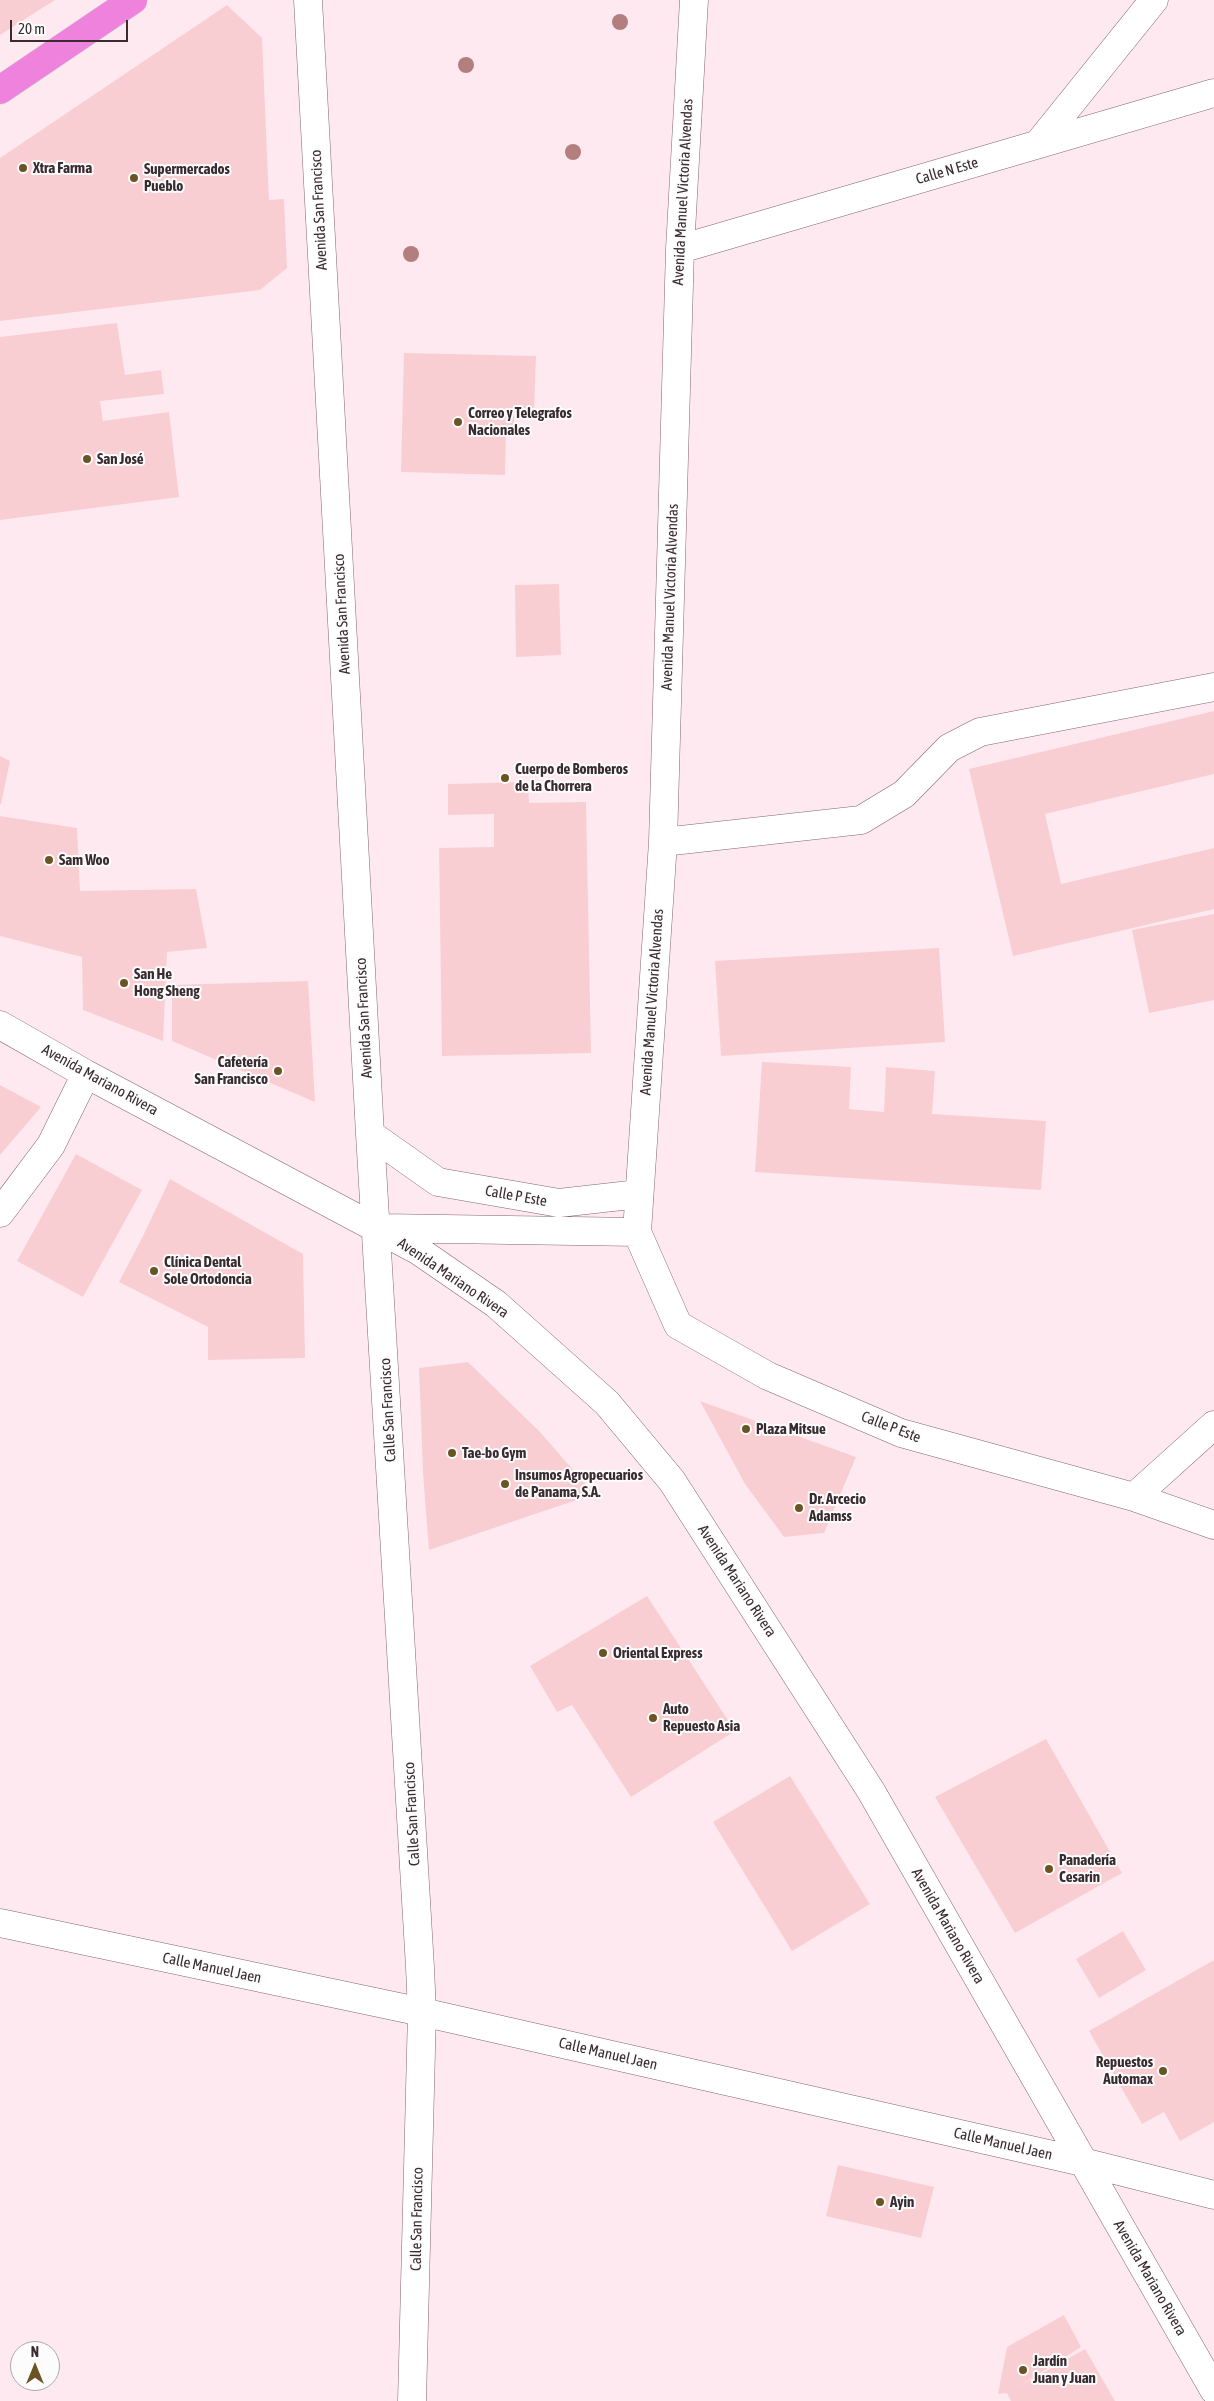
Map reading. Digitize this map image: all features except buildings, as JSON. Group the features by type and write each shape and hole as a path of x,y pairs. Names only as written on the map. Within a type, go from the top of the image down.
{"highway":[{"path":"0,90 133,0"}],"street":[{"name":"Avenida San Francisco","path":"308,0 370,1134 377,1228"},
{"name":"Avenida Manuel Victoria Alvendas","path":"639,1194 664,842 680,249 694,0"},
{"path":"1038,144 1154,0"},
{"name":"Calle N Este","path":"680,249 1214,93"},
{"path":"664,842 860,820 904,794 949,748 980,732 1214,687"},
{"name":"Avenida Mariano Rivera","path":"0,1025 86,1074 418,1251 496,1304 607,1403 672,1481 871,1791 1214,2390"},
{"path":"0,1213 51,1145 86,1074"},
{"name":"Calle P Este","path":"370,1134 438,1182 559,1203 639,1194 637,1232 678,1325 768,1376 901,1433 1134,1498 1214,1525"},
{"name":"Calle P Este","path":"377,1228 637,1232"},
{"name":"Calle San Francisco","path":"377,1228 422,2012 412,2401"},
{"path":"1134,1498 1214,1425"},
{"name":"Calle Manuel Jaen","path":"0,1923 422,2012 1084,2162 1214,2195"}],"place":[{"name":"Xtra Farma","path":"23,168"},
{"name":"Supermercados Pueblo","path":"134,178"},
{"name":"Correo y Telegrafos Nacionales","path":"458,422"},
{"name":"San José","path":"87,459"},
{"name":"Cuerpo de Bomberos de la Chorrera","path":"505,778"},
{"name":"Sam Woo","path":"49,860"},
{"name":"San He Hong Sheng","path":"124,983"},
{"name":"Cafetería San Francisco","path":"278,1071"},
{"name":"Clínica Dental Sole Ortodoncia","path":"154,1271"},
{"name":"Plaza Mitsue","path":"746,1429"},
{"name":"Tae-bo Gym","path":"452,1453"},
{"name":"Insumos Agropecuarios de Panama, S.A.","path":"505,1484"},
{"name":"Dr. Arcecio Adamss","path":"799,1508"},
{"name":"Oriental Express","path":"603,1653"},
{"name":"Auto Repuesto Asia","path":"653,1718"},
{"name":"Panadería Cesarin","path":"1049,1869"},
{"name":"Repuestos Automax","path":"1163,2071"},
{"name":"Ayin","path":"880,2202"},
{"name":"Jardín Juan y Juan","path":"1023,2370"}]}
